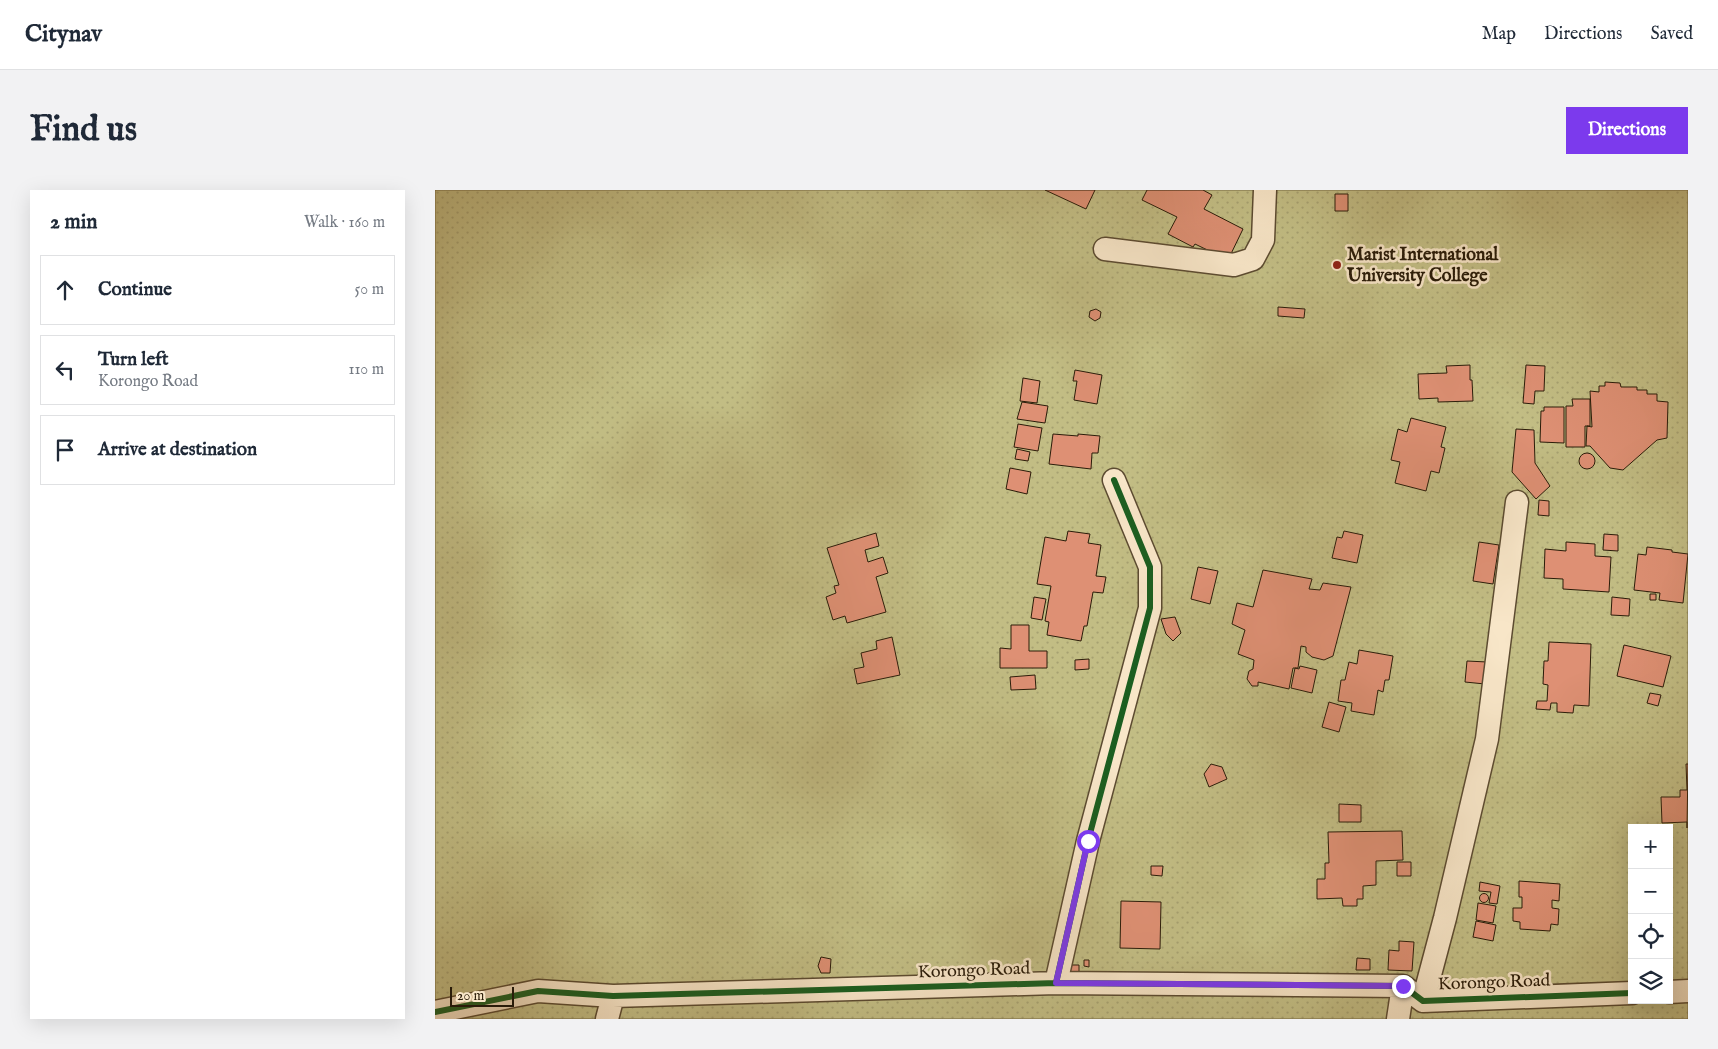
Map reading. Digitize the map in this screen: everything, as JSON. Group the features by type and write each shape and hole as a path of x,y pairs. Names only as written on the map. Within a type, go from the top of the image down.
{"street":[{"path":"1105,249 1234,265 1253,260 1263,240 1265,190"},
{"path":"1056,983 1088,841 1150,608 1150,567 1114,480"},
{"path":"1423,1001 1447,910 1487,739 1517,502"},
{"name":"Korongo Road","path":"435,1012 538,991 613,996 1056,983 1403,986 1423,1001 1628,993"},
{"path":"1398,1019 1403,986"},
{"path":"1673,992 1688,992"},
{"path":"607,1019 613,996"}],"shaded area":[{"path":"435,190 1688,190 1688,1019 435,1019"}],"building":[{"path":"1045,190 1095,190 1086,209"},
{"path":"1147,190 1203,190 1212,195 1204,209 1243,229 1228,260 1195,244 1193,247 1168,234 1177,217 1142,200"},
{"path":"1335,194 1348,194 1348,211 1335,211"},
{"path":"1278,307 1305,309 1304,318 1278,316"},
{"path":"1096,309 1101,312 1100,318 1095,321 1089,317 1090,311"},
{"path":"1470,365 1473,401 1438,402 1438,398 1419,399 1418,374 1447,373 1446,366"},
{"path":"1526,365 1545,366 1544,391 1535,391 1534,404 1523,403"},
{"path":"1075,370 1102,375 1097,404 1074,400 1077,381 1073,381"},
{"path":"1023,378 1040,381 1037,403 1020,401"},
{"path":"1605,382 1620,383 1621,387 1637,387 1637,390 1647,390 1647,394 1657,394 1657,401 1668,402 1667,438 1657,440 1623,470 1610,468 1590,446 1586,446 1587,426 1592,427 1590,391 1599,392 1599,386 1605,386"},
{"path":"1572,399 1590,399 1590,426 1585,426 1585,447 1566,447 1566,406 1573,406"},
{"path":"1022,402 1048,406 1045,423 1017,419"},
{"path":"1544,407 1564,407 1564,443 1540,442 1541,411 1544,411"},
{"path":"1411,418 1446,427 1441,447 1445,448 1439,473 1431,471 1426,491 1395,483 1400,462 1391,460 1398,429 1407,432"},
{"path":"1018,424 1042,428 1038,451 1014,447"},
{"path":"1516,429 1534,430 1535,463 1550,486 1536,499 1512,472"},
{"path":"1053,434 1100,436 1098,453 1092,453 1091,469 1049,464"},
{"path":"1017,449 1030,452 1028,461 1015,459"},
{"path":"1587,453 1595,461 1587,469 1579,461"},
{"path":"1010,468 1031,472 1027,494 1006,489"},
{"path":"1539,500 1549,501 1549,516 1538,515"},
{"path":"1068,531 1090,534 1088,543 1101,545 1096,576 1106,577 1103,593 1093,592 1087,626 1084,626 1081,641 1047,635 1049,622 1045,621 1051,586 1037,584 1045,537 1066,541"},
{"path":"1344,531 1363,535 1357,563 1332,558 1337,537 1342,538"},
{"path":"876,533 879,546 865,550 868,562 883,557 888,573 876,577 886,612 847,623 845,616 833,620 826,597 836,593 834,586 839,585 827,548"},
{"path":"1604,534 1618,535 1618,551 1603,550"},
{"path":"1479,542 1499,545 1493,584 1473,581"},
{"path":"1566,542 1595,544 1595,556 1611,557 1609,592 1563,589 1563,579 1544,578 1545,549 1566,551"},
{"path":"1647,547 1688,554 1683,603 1659,600 1660,593 1634,590 1638,554 1646,555"},
{"path":"1198,567 1218,571 1210,604 1191,599"},
{"path":"1263,570 1312,579 1309,589 1320,590 1323,583 1351,587 1333,656 1324,660 1312,657 1306,652 1306,647 1301,646 1298,668 1293,668 1289,689 1258,682 1258,686 1252,686 1247,679 1249,671 1253,669 1254,660 1238,654 1245,630 1232,624 1237,603 1253,607"},
{"path":"1650,594 1656,594 1656,600 1650,600"},
{"path":"1034,597 1046,599 1042,620 1031,618"},
{"path":"1612,597 1630,599 1629,616 1611,615"},
{"path":"1175,617 1181,633 1173,641 1166,634 1161,619"},
{"path":"1011,625 1029,625 1029,651 1047,651 1047,668 1000,668 1000,648 1011,649"},
{"path":"892,637 900,675 857,684 854,669 864,667 861,653 877,649 876,641"},
{"path":"1549,642 1591,644 1589,706 1574,705 1573,713 1557,712 1557,703 1551,703 1550,710 1536,709 1537,701 1547,701 1548,685 1543,684 1544,661 1548,661"},
{"path":"1624,645 1671,656 1663,687 1617,676"},
{"path":"1359,650 1393,656 1389,680 1385,680 1383,692 1378,690 1374,715 1351,711 1352,703 1338,701 1341,680 1345,680 1349,662 1357,664"},
{"path":"1089,659 1089,669 1075,670 1075,660"},
{"path":"1467,661 1487,662 1485,684 1465,682"},
{"path":"1300,666 1317,670 1312,693 1291,688 1295,668 1299,669"},
{"path":"1035,675 1036,689 1011,690 1010,677"},
{"path":"1650,693 1661,695 1658,706 1647,703"},
{"path":"1329,702 1346,707 1339,732 1322,727"},
{"path":"1211,764 1222,767 1227,779 1209,787 1204,774"},
{"path":"1686,764 1688,764 1687,828 1687,822 1662,823 1661,797 1680,797 1680,790 1687,790"},
{"path":"1339,804 1361,805 1361,822 1339,822"},
{"path":"1402,831 1403,860 1376,861 1376,885 1363,886 1363,899 1357,899 1357,906 1343,906 1342,898 1317,899 1317,879 1325,879 1325,863 1329,863 1328,832"},
{"path":"1397,862 1411,862 1411,876 1397,876"},
{"path":"1151,866 1163,866 1162,876 1151,875"},
{"path":"1519,881 1560,884 1559,901 1552,900 1552,908 1559,909 1558,925 1551,924 1550,931 1520,929 1520,922 1513,921 1513,908 1522,908 1522,897 1519,897"},
{"path":"1480,882 1500,886 1497,904 1489,903 1491,892 1479,891"},
{"path":"1484,894 1488,898 1484,902 1480,898"},
{"path":"1121,901 1161,902 1160,949 1120,948"},
{"path":"1478,903 1496,906 1493,923 1476,920"},
{"path":"1476,921 1496,925 1493,941 1473,937"},
{"path":"1399,941 1414,942 1412,971 1388,970 1389,950 1399,951"},
{"path":"821,957 831,959 830,973 821,973 818,966"},
{"path":"1357,958 1370,959 1370,970 1356,970"},
{"path":"1084,960 1089,960 1089,967 1084,966"},
{"path":"1062,965 1079,965 1079,981"}],"cycle path":[{"path":"1056,983 1088,841 1150,608 1150,567 1114,480"},
{"path":"435,1012 538,991 613,996 1056,983 1403,986 1423,1001 1628,993"}],"place":[{"name":"Marist International University College","path":"1337,265"}],"route":[{"path":"1088,841 1056,983 1403,986"}]}
